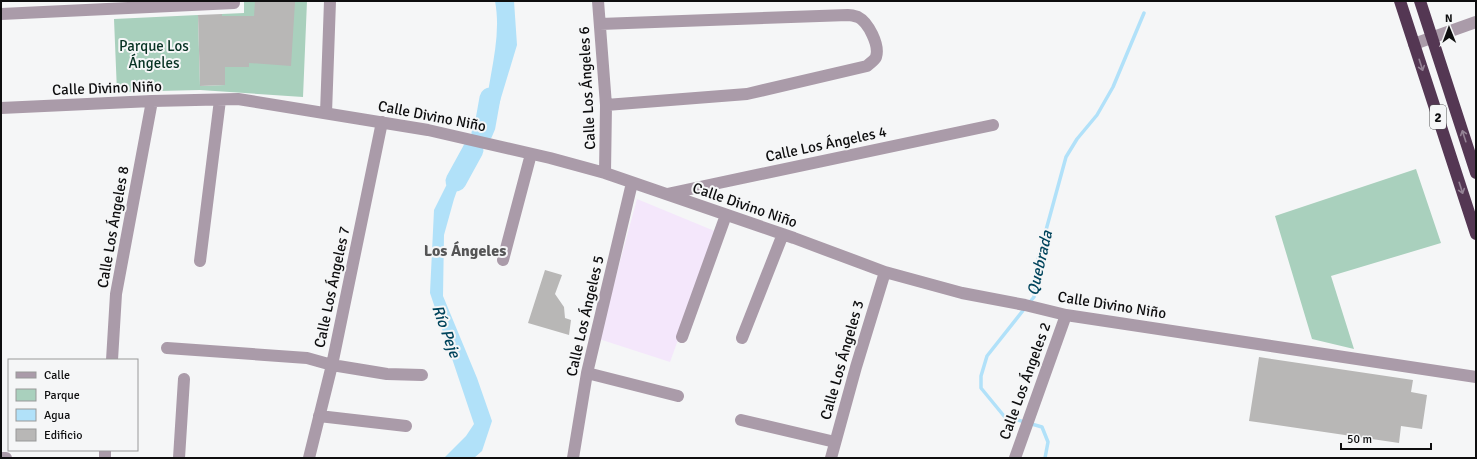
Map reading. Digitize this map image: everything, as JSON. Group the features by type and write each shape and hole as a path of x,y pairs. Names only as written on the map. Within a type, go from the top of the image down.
{"highway":[{"name":"2","path":"1400,1 1476,234"},
{"name":"2","path":"1420,1 1476,173"}],"street":[{"path":"326,113 330,1"},
{"name":"Calle Los Ángeles 6","path":"598,1 606,105 605,173"},
{"path":"1,14 234,3"},
{"path":"600,24 848,15 858,17 867,25 874,38 877,50 876,58 867,66 747,94 606,105"},
{"path":"1414,44 1476,22"},
{"name":"Calle Divino Niño","path":"1,108 152,101 238,99 428,130 532,154 605,173 783,234 885,272 962,293 1025,305 1066,315 1476,377"},
{"path":"200,261 220,100"},
{"name":"Calle Los Ángeles 8","path":"112,359 116,294 152,101"},
{"name":"Calle Los Ángeles 7","path":"309,458 332,366 382,122"},
{"name":"Calle Los Ángeles 4","path":"666,194 993,125"},
{"path":"503,260 532,154"},
{"name":"Calle Los Ángeles 5","path":"573,458 587,374 632,183"},
{"path":"682,337 726,215"},
{"path":"742,338 783,234"},
{"name":"Calle Los Ángeles 3","path":"831,458 885,272"},
{"name":"Calle Los Ángeles 2","path":"1015,458 1066,315"},
{"path":"167,348 307,358 332,366 387,374 422,375"},
{"path":"587,374 678,396"},
{"path":"179,458 184,379"},
{"path":"319,416 406,426"},
{"path":"741,420 835,442"},
{"path":"1,458 6,458"}],"shaded area":[{"path":"637,199 717,232 670,362 599,339"}],"green space":[{"name":"Parque Los Ángeles","path":"244,1 307,1 303,97 200,90 117,92 114,19 198,15 200,86 225,85 225,67 249,67 246,16 228,16 222,34 222,14 244,13"},
{"path":"1416,169 1441,243 1331,276 1354,349 1312,339 1275,216"}],"water":[{"path":"495,1 514,1 517,45 497,111 485,126 497,32"},
{"path":"469,157 454,199 444,235 443,296 477,378 492,421 482,451 474,458 444,458 466,436 474,424 430,293 434,210 449,180"}],"building":[{"path":"255,1 295,2 291,66 249,63 249,67 225,67 225,85 200,86 198,15 222,14 222,16 254,16"},
{"path":"545,270 562,275 555,294 564,307 565,318 571,320 569,335 528,323"},
{"path":"1259,357 1413,380 1411,392 1427,395 1422,429 1401,426 1399,443 1249,421"}],"waterway":[{"name":"Quebrada","path":"1029,303 1034,297 1037,263 1066,157 1077,139 1097,115 1113,87 1144,13"},
{"name":"Río Peje","path":"482,133 485,126 490,98"},
{"name":"Río Peje","path":"456,181 473,150"},
{"name":"Quebrada","path":"1025,308 987,356 981,376 981,388 1004,416 1042,427 1048,442 1045,458"}],"district":[{"name":"Los Ángeles","path":"465,250"}]}
